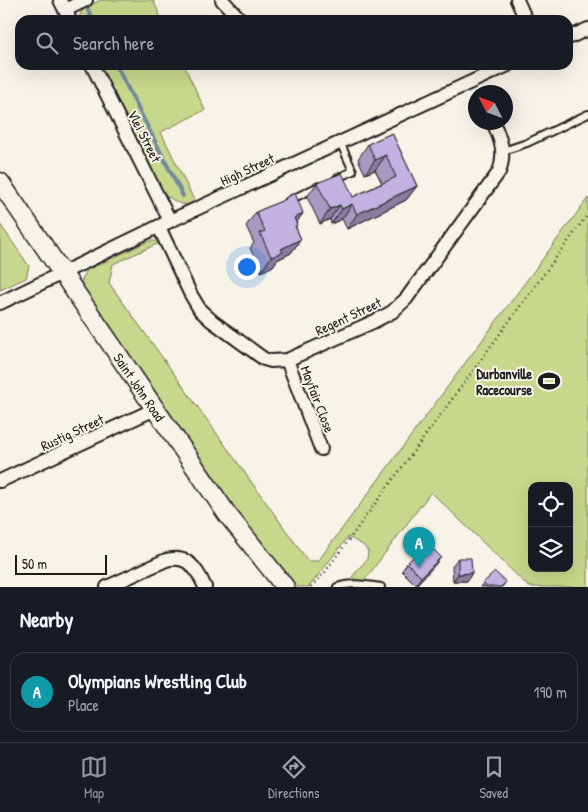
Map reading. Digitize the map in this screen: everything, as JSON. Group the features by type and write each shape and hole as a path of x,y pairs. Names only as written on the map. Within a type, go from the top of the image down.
{"main road":[{"name":"Saint John Road","path":"0,182 227,514 285,587"}],"street":[{"path":"65,10 86,0"},
{"path":"222,0 236,15"},
{"path":"517,0 524,15"},
{"path":"573,36 588,29"},
{"name":"Vlei Street","path":"94,70 165,224"},
{"name":"High Street","path":"479,85 501,70"},
{"name":"High Street","path":"0,303 340,142 468,90"},
{"path":"497,130 503,151"},
{"name":"Regent Street","path":"165,224 194,302 206,316 258,356 271,361 287,360 373,322 392,312 406,300 496,178 502,165 503,151"},
{"name":"Mayfair Close","path":"287,360 321,449"},
{"name":"Rustig Street","path":"0,481 155,409"},
{"path":"107,587 166,560 176,558 192,564 205,587"}],"lane":[{"path":"503,151 526,143 588,114"},
{"path":"330,181 353,172 340,142"},
{"path":"281,204 322,184"},
{"path":"337,587 344,584 358,584 381,587"}],"path":[{"path":"311,587 588,214"}],"green space":[{"path":"100,0 153,0 160,15 80,15 82,10"},
{"path":"102,70 186,70 205,110 161,132 195,202 185,204 178,203 169,197 166,198"},
{"path":"588,198 588,587 529,587 431,492 364,581 357,581 352,577 367,559 368,551 363,545 348,537 309,587 294,587 231,506 82,287 84,286 81,282 87,270 149,241 159,243 113,264 109,283 308,561 318,561"},
{"path":"0,224 29,266 26,278 0,290"}],"building":[{"path":"392,133 417,186 357,214 352,204 342,209 340,205 330,209 317,183 342,173 353,197 396,177 386,155 375,160 368,144"},
{"path":"295,193 303,213 294,218 297,225 295,226 301,239 281,249 283,252 271,257 260,233 265,231 256,212"},
{"path":"427,543 441,557 421,577 407,563"},
{"path":"458,558 471,558 472,573 458,574"},
{"path":"495,572 506,582 501,587 487,587 483,583"}],"waterway":[{"path":"88,10 90,15"},
{"path":"119,70 183,196"}],"place":[{"name":"Durbanville Racecourse","path":"549,381"},
{"name":"Olympians Wrestling Club","path":"419,568"}]}
